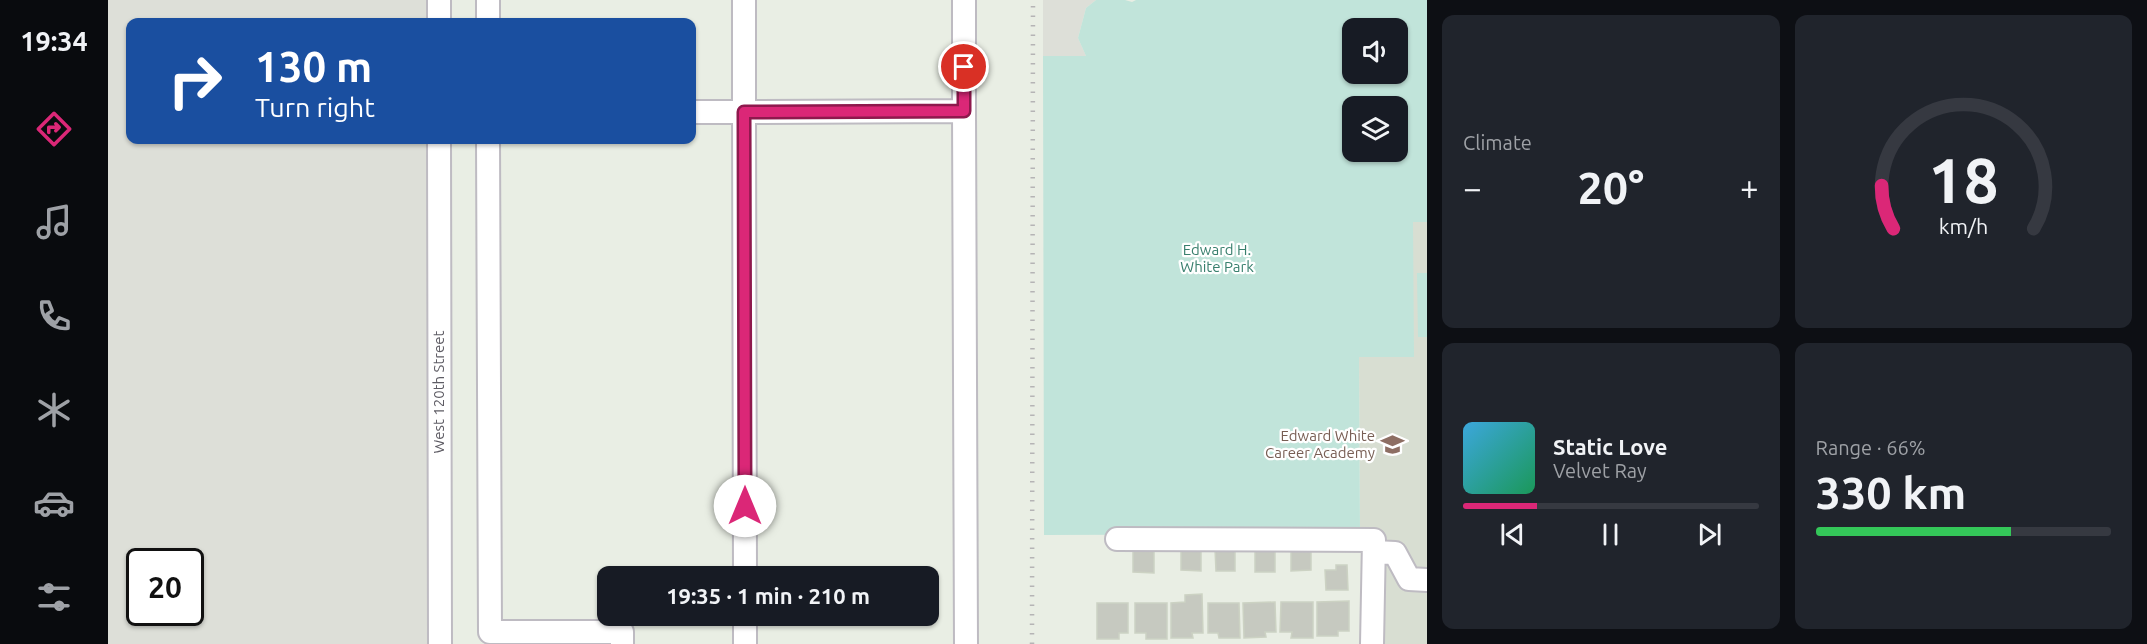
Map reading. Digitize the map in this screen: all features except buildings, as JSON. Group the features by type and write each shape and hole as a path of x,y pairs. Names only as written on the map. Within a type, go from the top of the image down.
{"street":[{"path":"439,0 439,18"},
{"path":"488,0 488,18"},
{"path":"744,0 745,566"},
{"path":"964,0 966,644"},
{"path":"696,112 964,111"},
{"name":"West 120th Street","path":"439,144 440,644"},
{"path":"488,144 490,632 622,632 622,644"},
{"path":"1118,539 1374,540 1371,644"},
{"path":"1374,552 1395,553 1409,579 1427,580"},
{"path":"745,626 745,644"}],"shaded area":[{"path":"108,0 435,0 435,18 126,18 126,144 435,144 436,644 108,644"},
{"path":"1043,0 1096,0 1086,8 1078,38 1086,56 1043,56"},
{"name":"Edward White Career Academy","path":"1413,222 1427,222 1427,644 1383,644 1383,534 1360,534 1359,357 1413,356"}],"green space":[{"name":"Edward H. White Park","path":"1096,0 1132,2 1136,0 1427,0 1427,222 1413,222 1414,357 1359,357 1360,534 1044,535 1043,56 1086,56 1078,38 1086,8"},
{"path":"1417,273 1427,273 1427,337 1418,337"}],"railway":[{"path":"1032,644 1033,0"}],"place":[{"name":"Edward White Career Academy","path":"1393,445"}],"route":[{"path":"745,506 744,112 964,111 964,67"}]}
